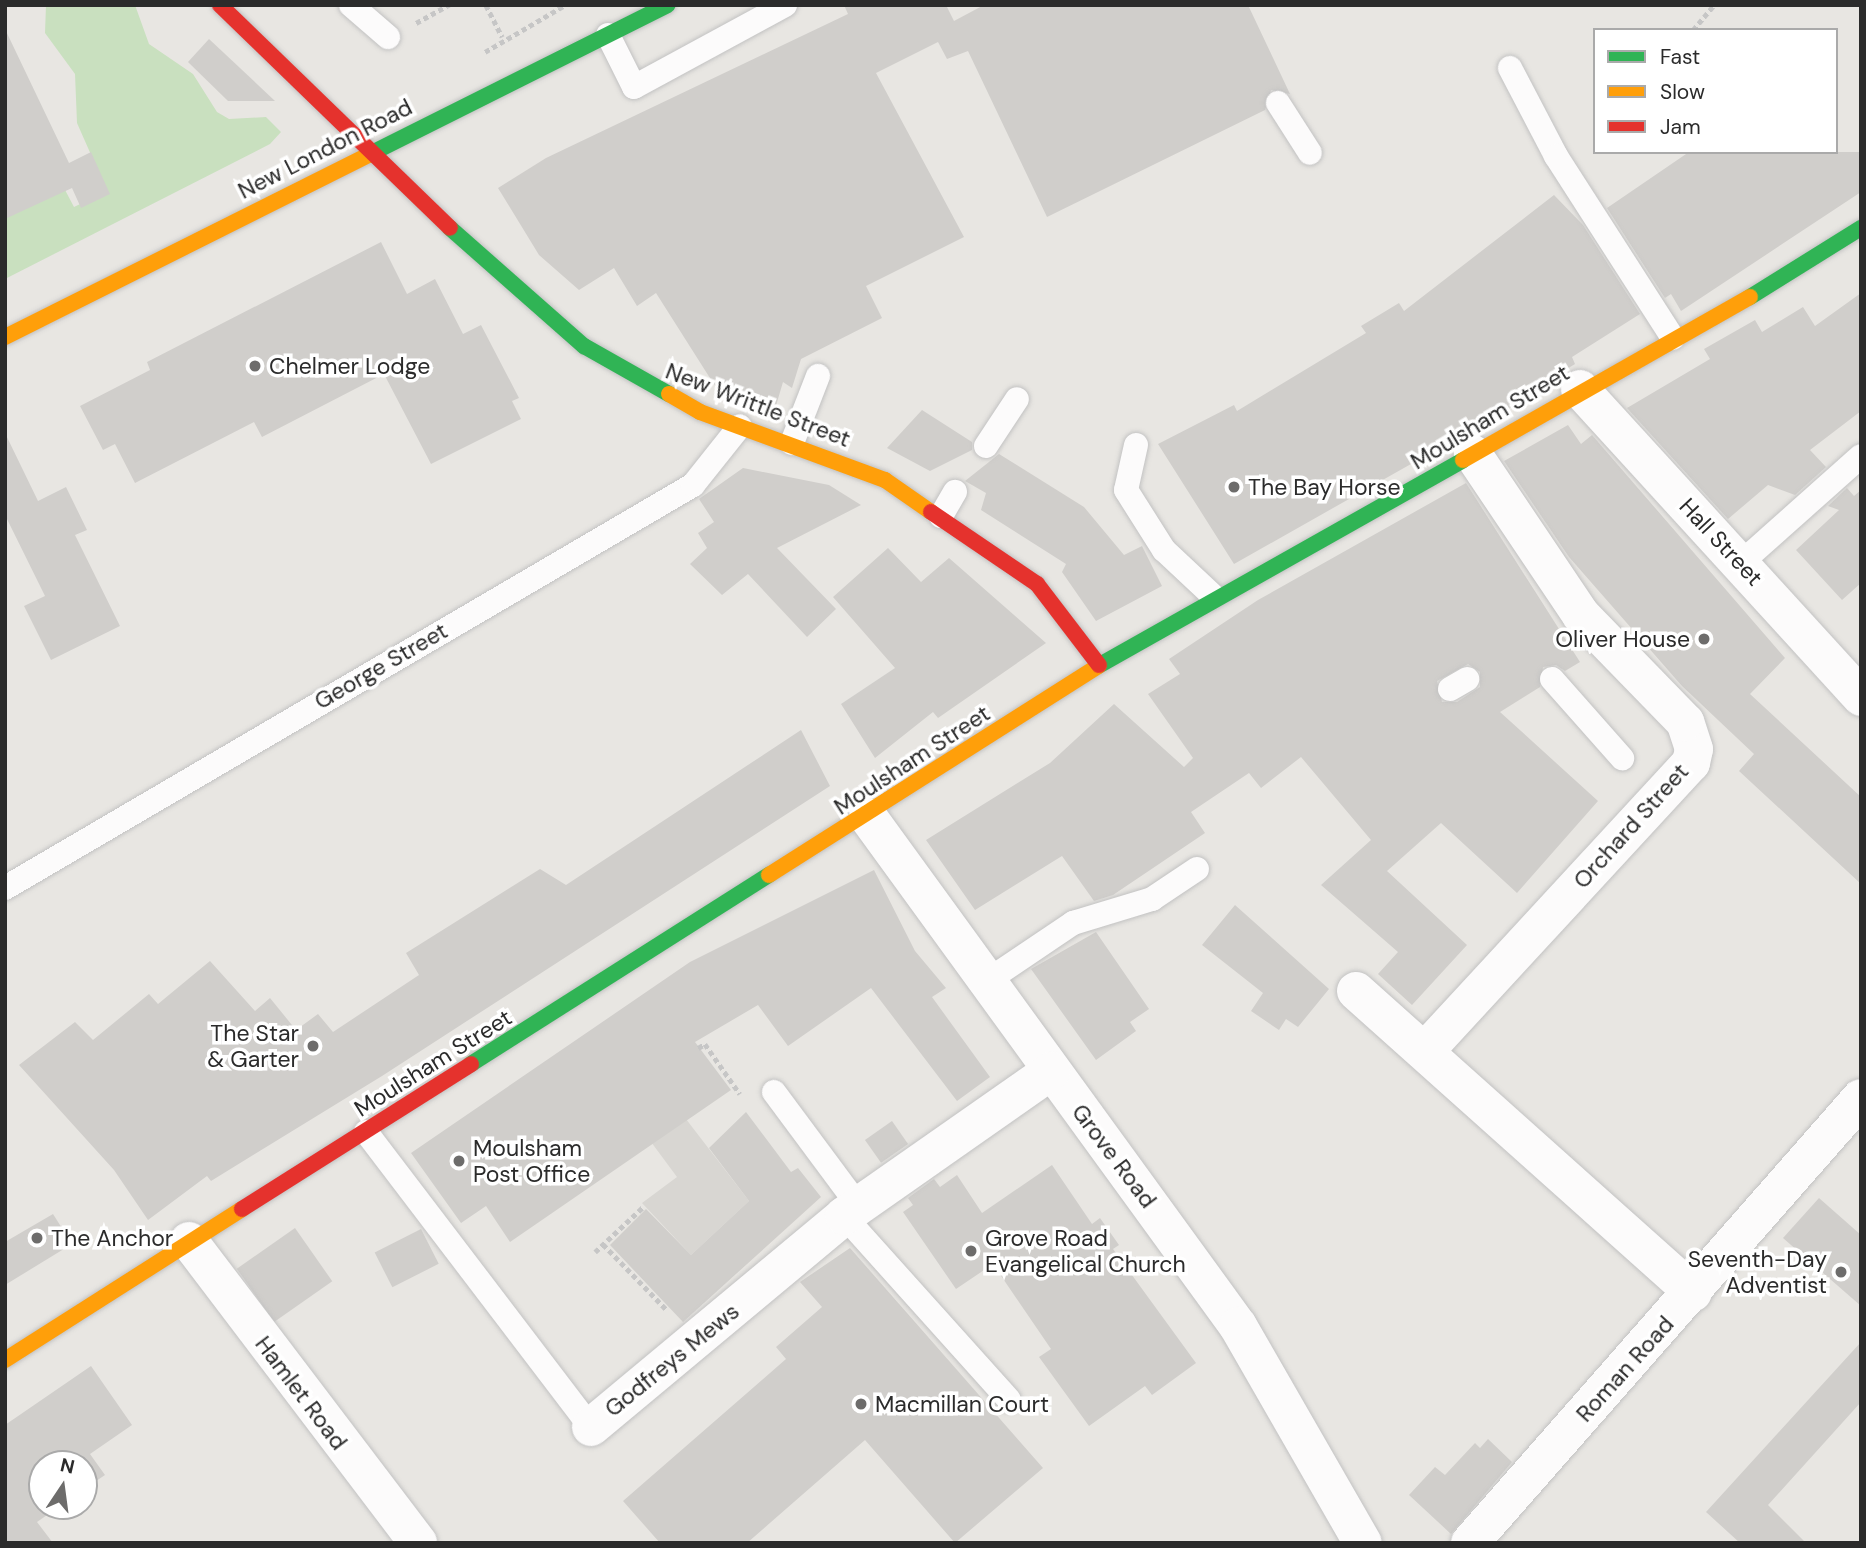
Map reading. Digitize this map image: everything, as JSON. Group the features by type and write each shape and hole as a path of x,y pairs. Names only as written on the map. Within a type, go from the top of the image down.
{"street":[{"name":"New Writtle Street","path":"220,5 373,150 502,278 584,346 650,388 740,426 792,443 885,480 1037,584 1099,665"},
{"name":"New London Road","path":"5,337 373,150 667,5"},
{"name":"Moulsham Street","path":"5,1360 189,1241 868,817 1099,665 1213,596 1473,454 1580,389 1793,274 1861,228"},
{"name":"Hall Street","path":"1580,389 1742,562 1861,697"},
{"name":"Orchard Street","path":"1425,1051 1690,763 1692,735 1685,722 1570,621 1473,454"},
{"name":"Grove Road","path":"868,817 1238,1326 1363,1543"},
{"path":"1356,991 1693,1292"},
{"name":"Godfreys Mews","path":"583,1416 851,1210 1051,1072"},
{"name":"Roman Road","path":"1470,1543 1861,1098"},
{"name":"Hamlet Road","path":"189,1241 418,1543"}],"lane":[{"path":"351,5 387,37"},
{"path":"608,35 634,88 785,5"},
{"path":"1510,68 1556,156 1674,338"},
{"path":"1278,103 1310,153"},
{"path":"792,443 818,376"},
{"path":"986,446 1017,399"},
{"name":"George Street","path":"5,888 693,485 740,426"},
{"path":"1136,445 1126,490 1164,550 1213,596"},
{"path":"1742,562 1861,456"},
{"path":"941,516 956,492"},
{"path":"1552,679 1622,758"},
{"path":"987,982 1073,923 1152,899 1197,869"},
{"path":"774,1092 851,1210 1009,1400"},
{"name":"Godfreys Mews","path":"366,1132 583,1416"}],"path":[{"path":"472,5 485,5 502,37"},
{"path":"1695,28 1714,5"},
{"path":"698,1048 705,1044 745,1100"},
{"path":"595,1252 644,1206"},
{"path":"603,1244 679,1323"}],"green space":[{"path":"46,5 135,5 149,44 193,74 217,112 229,119 266,117 281,132 270,144 5,279 5,215 64,188 74,207 107,191 77,123 75,74 45,33"}],"shaded area":[{"path":"666,1093 749,1201 691,1255 642,1203 677,1177 617,1096"}],"building":[{"path":"844,5 946,5 954,21 984,5 1248,5 1290,94 1271,90 1265,110 1047,217 968,51 947,59 938,42 876,73 964,237 866,286 882,318 801,359 792,388 783,382 775,409 715,386 656,293 637,306 614,268 579,290 539,255 498,188 546,158 848,14"},
{"path":"5,29 69,163 91,152 110,194 81,208 72,188 5,219"},
{"path":"209,39 275,101 228,101 188,62"},
{"path":"1861,152 1861,192 1681,311 1671,294 1665,298 1607,208 1686,154"},
{"path":"1554,195 1583,225 1640,314 1572,357 1575,364 1539,386 1542,390 1234,564 1158,444 1234,405 1237,411 1366,333 1361,326 1399,303 1404,311"},
{"name":"Chelmer Lodge","path":"381,242 407,294 435,279 463,334 481,325 519,398 512,401 521,419 431,464 384,374 262,437 254,422 135,483 115,444 103,450 80,406 150,370 147,362"},
{"path":"1861,293 1861,411 1810,450 1826,467 1795,495 1768,485 1728,519 1627,408 1710,359 1704,349 1755,320 1762,332 1803,307 1815,326"},
{"path":"922,410 972,442 972,450 930,471 887,448"},
{"path":"1568,425 1581,444 1592,435 1785,658 1750,694 1861,797 1861,884 1739,771 1754,754 1682,686 1569,557 1504,461"},
{"path":"5,433 38,501 66,487 87,530 75,535 120,626 51,660 24,606 45,596 5,515"},
{"path":"999,454 1084,507 1124,555 1142,546 1162,586 1096,621 1062,572 1066,564 981,510 986,493 965,481"},
{"path":"743,468 829,485 861,505 777,548 836,609 807,637 748,574 722,595 690,564 707,548 698,533 714,522 699,499"},
{"path":"1466,483 1580,662 1565,671 1556,665 1543,667 1540,687 1500,712 1598,801 1517,893 1441,823 1387,871 1467,945 1412,1005 1378,974 1398,952 1321,885 1371,840 1301,757 1261,788 1249,773 1191,812 1205,833 1113,895 1094,901 1062,856 975,910 926,840 1050,763 1114,704 1184,767 1193,758 1148,694 1180,674 1169,659 1258,600","holes":["1468,664 1480,672 1480,687 1457,702 1442,702 1437,681"]},
{"path":"1847,488 1854,496 1861,490 1861,583 1842,600 1796,550 1839,510 1828,506"},
{"path":"888,548 921,582 949,558 1046,643 938,718 933,712 875,758 841,704 895,668 833,597"},
{"path":"801,730 830,786 382,1076 211,1181 207,1176 148,1220 114,1170 19,1065 75,1022 93,1040 149,994 158,1004 210,961 255,1011 270,998 296,1030 318,1014 333,1032 419,975 406,953 540,869 566,885"},
{"path":"874,870 915,951 946,988 932,997 990,1077 957,1101 871,988 788,1046 758,1005 695,1042 731,1090 510,1242 486,1206 461,1223 411,1153 690,962"},
{"path":"1235,905 1329,989 1298,1027 1286,1019 1279,1030 1251,1011 1263,993 1202,945"},
{"path":"1096,932 1149,1009 1130,1022 1136,1031 1096,1060 1031,969"},
{"path":"746,1112 791,1172 798,1168 821,1197 683,1322 610,1245 646,1209 691,1255 749,1201 709,1148"},
{"path":"892,1121 908,1144 881,1163 865,1140"},
{"path":"1052,1165 1092,1224 1100,1218 1119,1245 1113,1249 1196,1363 1152,1395 1145,1386 1089,1426 1039,1357 1051,1349 993,1264 956,1289 903,1212 913,1205 908,1198 934,1179 940,1187 957,1175 982,1213"},
{"name":"Seventh-Day Adventist","path":"1819,1198 1861,1235 1861,1306 1783,1238"},
{"name":"The Anchor","path":"53,1214 72,1244 5,1285 5,1242"},
{"path":"295,1228 332,1281 274,1322 237,1269"},
{"path":"421,1229 439,1264 392,1287 375,1253"},
{"name":"Macmillan Court","path":"850,1248 1043,1468 955,1543 865,1440 747,1543 660,1543 623,1501 786,1359 776,1347 822,1307 800,1282"},
{"path":"1861,1342 1861,1402 1768,1505 1806,1543 1740,1543 1706,1512"},
{"path":"91,1366 132,1425 96,1450 28,1450 28,1520 40,1520 37,1522 53,1543 5,1543 5,1425"},
{"path":"1488,1439 1512,1462 1451,1534 1409,1495 1435,1467 1445,1475 1475,1443 1480,1448"},
{"path":"98,1465 105,1475 98,1480"}],"traffic: fast":[{"path":"368,155 667,5"},
{"path":"450,228 584,346 669,394"},
{"path":"1750,297 1861,228"},
{"path":"1098,666 1463,460"},
{"path":"471,1064 769,875"}],"traffic: slow":[{"path":"5,337 368,155"},
{"path":"1463,460 1750,297"},
{"path":"669,394 700,412 885,480 931,512"},
{"path":"769,875 1098,666"},
{"path":"5,1360 242,1209"}],"traffic: jam":[{"path":"220,5 450,228"},
{"path":"931,512 1037,584 1099,665"},
{"path":"242,1209 471,1064"}],"place":[{"name":"Chelmer Lodge","path":"255,366"},
{"name":"The Bay Horse","path":"1234,487"},
{"name":"Oliver House","path":"1704,639"},
{"name":"The Star & Garter","path":"313,1046"},
{"name":"Moulsham Post Office","path":"459,1161"},
{"name":"The Anchor","path":"37,1238"},
{"name":"Grove Road Evangelical Church","path":"971,1251"},
{"name":"Seventh-Day Adventist","path":"1841,1272"},
{"name":"Macmillan Court","path":"861,1404"}]}
